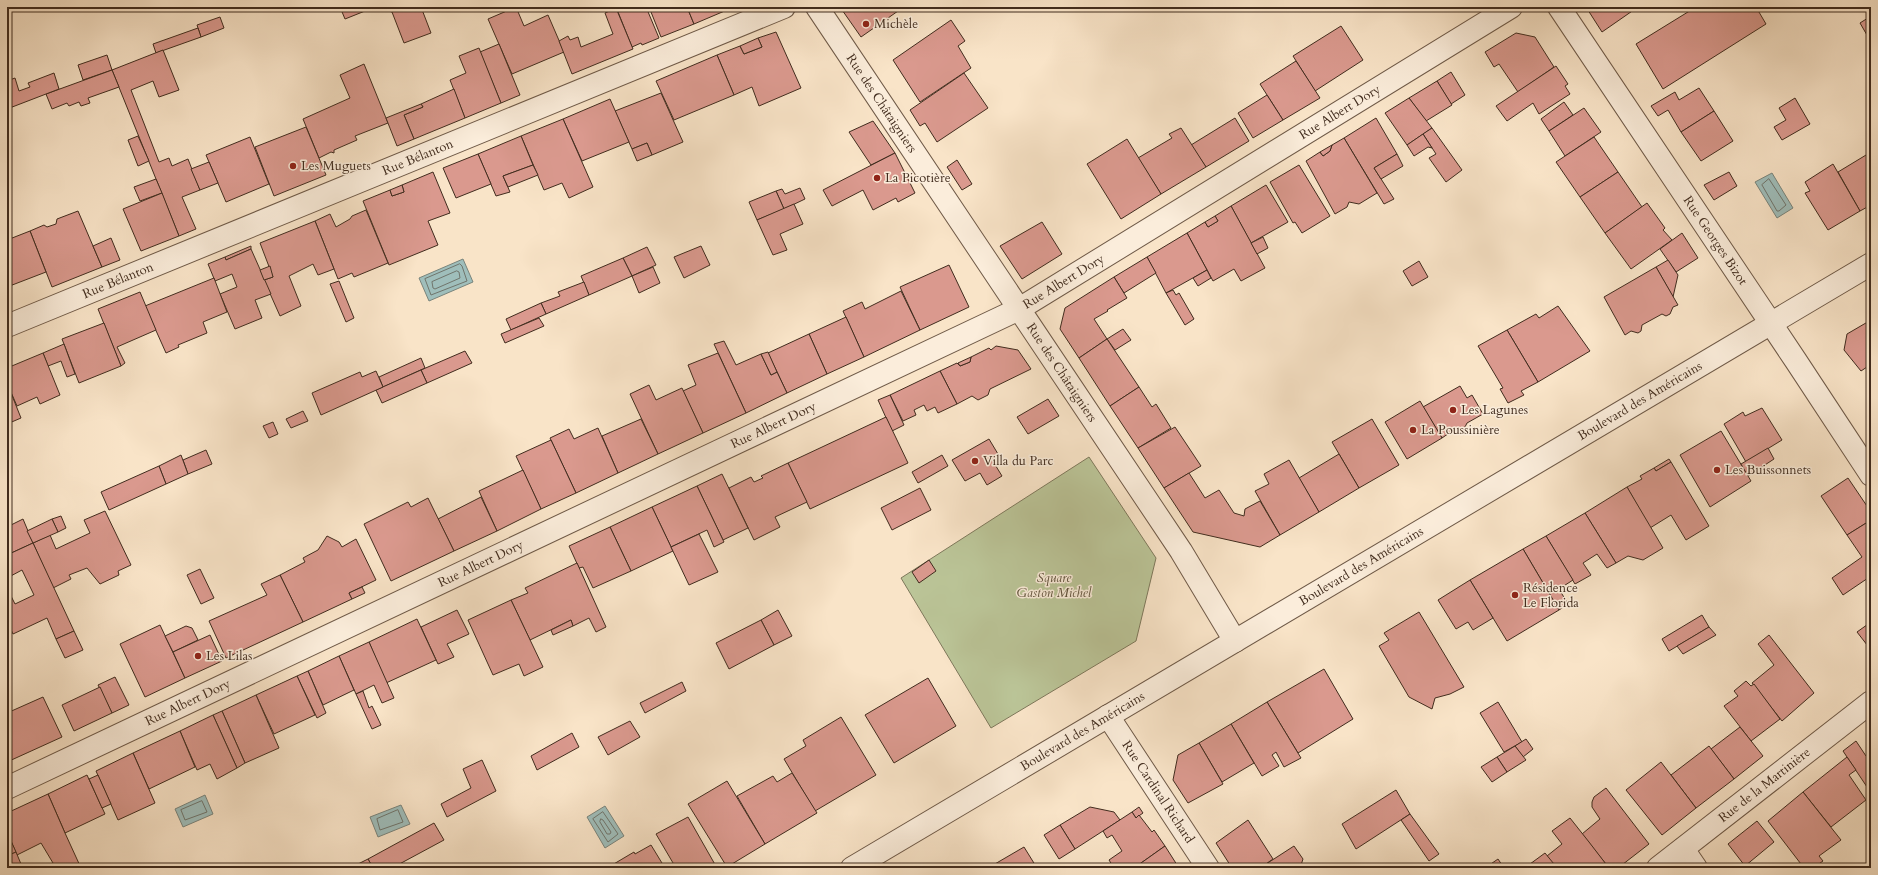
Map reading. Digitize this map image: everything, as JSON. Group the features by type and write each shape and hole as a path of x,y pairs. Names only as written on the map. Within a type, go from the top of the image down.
{"street":[{"name":"Rue Bélanton","path":"7,326 784,7"},
{"name":"Rue des Châtaigniers","path":"817,7 1181,551 1235,641"},
{"name":"Rue Albert Dory","path":"7,788 1020,309 1511,7"},
{"name":"Rue Georges Bizot","path":"1559,7 1871,475"},
{"name":"Boulevard des Américains","path":"852,868 1871,264"},
{"name":"Rue de la Martinière","path":"1658,868 1871,702"},
{"name":"Rue Cardinal Richard","path":"1108,716 1208,868"},
{"path":"1683,849 1696,868"}],"green space":[{"name":"Square Gaston Michel","path":"1089,457 1156,558 1136,641 991,728 901,578"}],"water":[{"path":"1772,173 1793,208 1777,218 1755,182"},
{"path":"463,259 473,282 429,301 419,278"},
{"path":"205,795 213,814 183,827 175,809"},
{"path":"401,805 410,824 378,837 370,817"},
{"path":"605,806 624,836 605,848 587,817"}],"building":[{"path":"340,7 375,7 345,19"},
{"path":"384,7 421,7 431,33 404,43 392,12 385,10"},
{"path":"516,7 524,26 548,15 564,52 512,74 488,19"},
{"path":"616,7 646,7 659,38 642,45 641,43 632,47"},
{"path":"649,7 687,7 694,24 661,37"},
{"path":"687,7 734,7 694,24"},
{"name":"Michèle","path":"840,7 896,7 898,11 861,37"},
{"path":"1586,7 1638,7 1602,32"},
{"path":"1696,7 1756,7 1766,24 1663,89 1636,44"},
{"path":"616,8 633,49 572,74 559,41 568,36 570,40 578,37 581,47 613,34 605,13"},
{"path":"1871,16 1871,42 1860,23"},
{"path":"220,17 224,28 201,37 197,25"},
{"path":"951,20 965,41 958,46 971,68 920,102 893,60"},
{"path":"1341,26 1363,60 1315,91 1293,56"},
{"path":"198,28 201,37 156,53 153,44"},
{"path":"776,32 801,88 759,106 752,87 734,95 717,55 740,46 744,54 762,47 758,38"},
{"path":"1516,33 1535,37 1554,67 1518,92 1499,64 1494,67 1485,52"},
{"path":"758,38 762,47 744,54 740,46"},
{"path":"499,44 520,95 501,103 480,52"},
{"path":"479,48 501,103 465,118 450,80 466,73 459,56"},
{"path":"163,50 179,90 159,97 153,81 131,90 159,162 169,158 172,166 188,159 200,190 182,197 196,229 179,236 112,70"},
{"path":"107,55 112,70 83,80 78,65"},
{"path":"717,55 734,95 674,120 656,81"},
{"path":"1296,61 1320,98 1283,120 1260,84"},
{"path":"364,64 388,123 355,136 357,140 334,150 334,153 331,152 319,158 303,119 350,98 340,75"},
{"path":"1556,66 1568,84 1565,86 1570,94 1539,114 1533,103 1507,121 1496,106"},
{"path":"112,70 119,87 88,98 90,103 81,106 79,102 69,106 67,103 52,109 46,94"},
{"path":"1451,72 1465,95 1451,104 1437,81"},
{"path":"54,73 59,89 7,109 7,81 15,78 19,91 30,87 28,83"},
{"path":"964,73 988,108 937,142 925,123 920,126 910,110"},
{"path":"1437,81 1452,105 1426,121 1409,98"},
{"path":"1699,88 1714,111 1681,132 1668,110 1658,116 1651,106 1675,92 1679,100"},
{"path":"454,89 465,118 414,139 404,115 423,107 421,104"},
{"path":"661,93 683,142 652,155 647,143 632,149 615,111"},
{"path":"1267,95 1283,120 1253,138 1238,113"},
{"path":"1409,98 1432,128 1407,145 1385,113"},
{"path":"1795,98 1810,124 1782,140 1774,127 1786,120 1779,108"},
{"path":"610,99 629,142 582,161 563,119"},
{"path":"1564,102 1573,115 1549,131 1541,119"},
{"path":"421,104 423,107 404,115 414,139 397,146 386,118"},
{"path":"1584,108 1601,132 1565,156 1549,131"},
{"path":"1714,111 1733,141 1701,161 1681,132"},
{"path":"1235,118 1249,141 1206,167 1191,145"},
{"path":"1376,118 1397,154 1374,168 1394,199 1384,204 1344,138"},
{"path":"563,119 593,187 569,198 562,183 544,190 521,136"},
{"path":"873,121 895,153 871,165 849,132"},
{"name":"Les Muguets","path":"306,127 326,175 274,196 255,147"},
{"path":"1181,128 1206,167 1161,194 1138,158 1172,138 1169,134"},
{"path":"1432,128 1462,170 1446,182 1429,158 1436,154 1423,134"},
{"path":"1423,134 1432,148 1428,147 1414,156 1407,145"},
{"path":"138,136 149,161 138,166 128,140"},
{"path":"521,136 533,165 503,176 510,192 496,196 478,154"},
{"path":"250,137 269,184 226,202 206,155"},
{"path":"1594,137 1618,172 1580,197 1556,162"},
{"path":"1344,138 1377,193 1359,204 1349,202 1347,207 1335,214 1306,161 1320,152 1323,156 1330,151 1332,145"},
{"path":"1127,139 1161,194 1121,219 1087,164"},
{"path":"647,143 652,155 637,161 632,149"},
{"path":"1332,145 1330,151 1323,156 1320,152"},
{"path":"1871,152 1871,205 1860,211 1838,172"},
{"name":"La Picotière","path":"895,153 915,193 898,202 896,198 873,210 863,190 832,206 823,190"},
{"path":"478,154 491,184 456,198 443,168"},
{"path":"1397,154 1403,166 1381,179 1374,168"},
{"path":"957,160 972,184 962,190 947,167"},
{"path":"209,162 218,183 200,190 191,169"},
{"path":"1833,164 1860,211 1828,230 1805,193 1810,191 1805,182"},
{"path":"533,165 538,175 508,187 503,176"},
{"path":"1299,165 1330,216 1302,233 1295,222 1293,223 1270,182"},
{"path":"433,172 450,213 428,221 438,245 389,265 363,201 390,190 392,196 404,192 402,185"},
{"path":"1618,172 1642,207 1605,233 1580,197"},
{"path":"1729,172 1737,186 1714,200 1704,185"},
{"path":"156,179 162,193 140,201 134,187"},
{"path":"402,185 404,192 392,196 390,190"},
{"path":"1266,185 1288,222 1251,243 1231,206"},
{"path":"800,188 805,199 784,209 776,191 782,189 785,194"},
{"path":"776,191 784,209 757,220 749,202"},
{"path":"162,193 179,236 141,251 123,209"},
{"path":"1647,203 1665,228 1663,230 1672,240 1631,269 1605,233"},
{"path":"794,204 803,224 780,234 787,250 773,255 757,220"},
{"path":"1231,206 1265,268 1241,281 1234,269 1213,281 1187,233 1205,222 1208,227 1218,221 1215,216"},
{"path":"366,210 388,263 354,277 352,273 338,279 315,221 330,214 336,227 350,219 352,216"},
{"path":"78,211 102,267 52,287 30,231 44,225 47,227 56,224 57,219"},
{"path":"1215,216 1218,221 1208,227 1205,222"},
{"path":"315,221 334,269 318,275 313,264 289,276 301,306 280,316 264,280 273,277 260,243"},
{"path":"1042,222 1062,254 1022,279 1000,246"},
{"path":"30,231 46,272 7,287 7,240"},
{"path":"1187,233 1207,270 1166,293 1147,257"},
{"path":"1682,233 1698,258 1676,272 1660,249"},
{"path":"1263,237 1268,248 1257,254 1251,243"},
{"path":"111,238 120,260 102,267 93,246"},
{"path":"251,246 251,249 226,260 225,257"},
{"path":"701,246 710,265 684,278 674,257"},
{"path":"647,247 656,265 632,276 623,258"},
{"path":"251,249 271,294 255,300 262,318 235,329 220,294 237,287 232,274 215,281 208,264 225,257 226,260"},
{"path":"1147,257 1156,273 1124,293 1114,277"},
{"path":"623,258 632,276 589,295 581,276"},
{"path":"1668,260 1678,275 1673,297 1656,267"},
{"path":"1419,261 1428,277 1412,286 1403,271"},
{"path":"949,265 969,307 920,330 900,287"},
{"path":"270,266 273,277 264,280 260,270"},
{"path":"653,267 660,283 639,293 632,276"},
{"path":"1656,267 1678,305 1673,307 1670,314 1666,316 1662,314 1642,325 1641,331 1638,333 1631,331 1625,335 1604,297"},
{"path":"1207,270 1211,278 1198,286 1193,278"},
{"path":"1114,277 1127,298 1094,319 1107,339 1079,358 1060,329 1065,308"},
{"path":"214,278 227,312 203,322 207,333 178,345 179,347 166,353 145,306"},
{"path":"339,281 354,318 346,322 330,284"},
{"path":"584,282 589,295 546,314 541,303 560,296 558,292"},
{"path":"1173,290 1176,295 1179,293 1194,319 1185,325 1166,293"},
{"path":"901,291 920,330 864,357 843,311 862,302 865,309"},
{"path":"140,292 156,330 117,347 125,363 121,366 98,309"},
{"path":"541,303 546,314 511,330 506,319"},
{"path":"1558,306 1590,351 1538,382 1507,330 1536,314 1539,318"},
{"path":"846,317 864,357 827,374 809,334"},
{"path":"539,318 544,326 505,343 501,334"},
{"path":"1871,320 1870,372 1867,367 1861,371 1844,350 1847,334"},
{"path":"104,323 121,366 79,383 62,339"},
{"path":"1123,329 1131,340 1115,350 1107,339"},
{"path":"1507,330 1538,382 1521,391 1524,395 1508,403 1500,389 1503,388 1478,346"},
{"path":"809,334 827,374 787,393 768,353"},
{"path":"1107,339 1139,387 1110,406 1079,358"},
{"path":"724,341 736,365 761,354 771,375 777,372 787,393 746,413 714,344"},
{"path":"64,344 75,374 67,377 61,361 48,366 43,353"},
{"path":"996,346 1018,350 1031,369 990,389 988,395 978,400 972,396 957,404 940,371 957,363 960,366 970,362 971,357 989,348 991,350"},
{"path":"465,351 472,363 427,383 421,370"},
{"path":"768,352 777,372 771,375 761,354"},
{"path":"43,353 60,395 40,404 37,397 17,406 7,383 7,368"},
{"path":"718,353 746,413 703,433 683,391 696,385 688,365"},
{"path":"971,357 970,362 960,366 958,363"},
{"path":"421,358 425,368 383,387 379,377"},
{"path":"421,370 427,383 382,403 376,390"},
{"path":"376,371 383,387 321,415 312,393 360,372 362,377"},
{"path":"940,371 957,404 938,413 935,407 927,411 924,405 914,410 916,415 903,421 890,395"},
{"path":"7,383 21,418 7,424"},
{"path":"649,385 656,400 682,388 703,433 658,454 630,394"},
{"name":"Les Lagunes","path":"1460,386 1467,398 1472,395 1483,414 1467,423 1465,427 1457,432 1455,429 1442,438 1423,407"},
{"path":"1139,387 1152,407 1156,404 1171,428 1138,448 1110,406"},
{"path":"890,395 904,425 892,431 878,400"},
{"path":"1048,399 1059,416 1028,434 1017,417"},
{"name":"La Poussinière","path":"1420,401 1442,438 1407,459 1385,422"},
{"path":"1762,408 1782,440 1746,462 1724,424 1743,412 1745,416"},
{"path":"303,411 308,421 291,428 286,419"},
{"path":"886,417 908,463 810,509 788,463"},
{"path":"641,419 658,454 618,473 602,436"},
{"path":"1372,419 1399,465 1359,488 1332,442"},
{"path":"273,422 278,434 269,438 263,426"},
{"path":"1175,427 1201,466 1164,488 1138,448"},
{"path":"598,428 618,473 576,493 550,438 569,429 574,439"},
{"name":"Les Buissonnets","path":"1721,431 1751,481 1710,507 1680,455"},
{"name":"Villa du Parc","path":"989,439 1001,459 994,463 1002,476 987,485 980,473 965,481 952,460"},
{"path":"551,440 576,493 541,509 516,456"},
{"path":"1768,448 1774,459 1748,476 1741,464"},
{"path":"206,450 212,464 188,474 183,460"},
{"path":"1339,454 1359,488 1319,512 1299,478"},
{"path":"181,455 188,474 166,484 159,466"},
{"path":"942,455 948,466 918,483 912,472"},
{"path":"1669,459 1671,462 1656,471 1654,468"},
{"path":"1289,460 1319,512 1280,535 1255,491 1269,484 1264,474"},
{"path":"1671,462 1709,526 1686,540 1671,515 1650,528 1627,487 1642,479 1640,476 1654,468 1656,471"},
{"path":"788,463 807,502 775,517 780,527 754,540 729,488 751,477 754,482 763,478 761,476"},
{"path":"159,466 166,484 109,510 101,492"},
{"path":"523,470 541,509 497,531 479,491"},
{"path":"1189,473 1205,498 1219,490 1234,513 1244,516 1245,509 1260,501 1280,535 1260,547 1193,532 1164,488"},
{"path":"722,474 748,528 723,540 697,486"},
{"path":"1848,478 1871,512 1871,520 1847,535 1821,496"},
{"path":"697,486 724,542 714,547 707,530 671,547 652,507"},
{"path":"1627,487 1663,548 1643,560 1628,556 1616,563 1585,513"},
{"path":"920,488 931,510 892,530 881,508"},
{"path":"481,497 497,531 454,551 438,519"},
{"path":"428,498 454,551 391,581 364,524 408,502 411,507"},
{"path":"652,507 673,551 631,571 610,527"},
{"path":"105,511 131,565 118,571 119,575 100,584 87,568 69,575 71,579 53,588 33,543 50,535 56,549 90,533 84,520"},
{"path":"1585,513 1616,563 1607,568 1597,554 1583,563 1591,575 1575,584 1546,536"},
{"path":"61,516 66,528 58,532 52,519"},
{"path":"23,519 33,543 7,555 7,527"},
{"path":"52,519 58,532 33,543 27,531"},
{"path":"1871,520 1871,576 1843,595 1832,578 1862,557 1847,535"},
{"path":"610,527 631,571 593,588 583,567 579,568 569,546"},
{"path":"699,534 718,572 689,585 671,547"},
{"path":"327,536 339,542 342,547 356,539 376,580 349,593 352,599 303,622 280,575 305,562 303,558 318,550"},
{"path":"1546,536 1573,580 1559,589 1568,604 1559,610 1523,549"},
{"path":"33,543 74,631 56,639 47,618 13,634 7,621 7,588 15,604 34,595 22,570 7,578 7,555"},
{"name":"Résidence Le Florida","path":"1523,549 1559,610 1507,641 1470,580"},
{"path":"929,560 936,571 919,583 912,572"},
{"path":"577,563 606,627 596,632 589,618 573,626 571,620 530,640 511,600 528,593 525,588"},
{"path":"200,569 214,598 201,604 187,575"},
{"path":"280,575 303,622 226,658 209,621 267,595 261,584"},
{"path":"1470,580 1493,618 1473,630 1468,622 1456,629 1438,600"},
{"path":"362,587 365,593 352,599 349,593"},
{"path":"511,600 543,667 524,676 519,664 493,675 468,620"},
{"path":"457,610 469,634 447,644 454,657 438,664 421,627"},
{"path":"778,610 792,636 774,645 761,620"},
{"path":"1419,612 1464,687 1450,694 1435,698 1432,709 1409,697 1379,646 1389,640 1384,633"},
{"path":"1702,615 1709,627 1669,651 1662,639"},
{"path":"417,619 436,660 386,683 369,642"},
{"path":"571,620 573,626 553,635 551,630"},
{"path":"761,620 774,645 729,669 716,643"},
{"path":"1871,622 1871,650 1857,632"},
{"path":"160,625 185,678 145,697 120,644"},
{"path":"186,626 192,628 198,640 173,652 165,636"},
{"path":"1709,627 1716,635 1683,654 1677,646"},
{"path":"74,631 83,650 65,658 56,639"},
{"name":"Les Lilas","path":"210,635 222,661 185,678 173,652"},
{"path":"1769,635 1814,693 1782,721 1752,683 1774,665 1758,644"},
{"path":"369,642 394,698 382,703 374,685 356,694 339,656"},
{"path":"339,656 354,690 323,705 308,671"},
{"path":"1324,669 1353,719 1298,753 1267,702"},
{"path":"308,671 326,713 317,718 297,676"},
{"path":"297,676 315,715 274,734 256,695"},
{"path":"115,677 129,705 112,713 98,685"},
{"path":"928,678 956,726 894,763 865,715"},
{"path":"1746,681 1751,686 1754,684 1780,719 1751,741 1724,706 1738,696 1734,691"},
{"path":"682,682 686,691 645,713 640,703"},
{"path":"100,687 112,713 74,731 62,705"},
{"path":"363,691 369,708 372,706 381,725 372,729 356,694"},
{"path":"256,695 279,748 245,763 222,711"},
{"path":"43,697 62,737 7,762 7,713"},
{"path":"1267,702 1301,758 1284,767 1276,752 1272,755 1279,766 1262,776 1231,724"},
{"path":"1498,702 1522,742 1504,752 1480,713"},
{"path":"222,711 245,763 237,768 213,715"},
{"path":"213,715 237,768 217,779 210,764 197,770 180,731"},
{"path":"841,717 876,775 815,811 784,759 806,746 803,740"},
{"path":"630,721 640,737 608,755 598,737"},
{"path":"1231,724 1254,763 1222,782 1199,743"},
{"path":"1740,727 1763,756 1734,779 1711,749"},
{"path":"180,731 195,767 149,789 133,753"},
{"path":"572,733 579,747 537,770 531,756"},
{"path":"1526,739 1533,749 1523,757 1515,746"},
{"path":"1856,741 1866,756 1871,753 1871,784 1867,787 1843,751"},
{"path":"1199,743 1223,784 1188,803 1173,780 1178,755"},
{"path":"1515,746 1526,760 1507,772 1497,757"},
{"path":"1709,746 1734,779 1696,808 1671,775"},
{"path":"133,753 155,803 118,820 96,771"},
{"path":"1497,757 1507,772 1492,782 1481,767"},
{"path":"1847,757 1856,770 1849,775 1866,800 1831,827 1803,792"},
{"path":"482,760 496,791 447,817 441,804 471,788 463,769"},
{"path":"1661,762 1696,808 1662,835 1626,790"},
{"path":"792,773 817,813 765,844 737,796 773,776 777,782"},
{"path":"87,775 105,814 65,833 48,794"},
{"path":"98,775 111,804 102,808 89,779"},
{"path":"727,781 765,844 727,867 688,804"},
{"path":"1606,788 1649,844 1618,868 1609,868 1582,834 1600,819 1592,807 1592,802 1594,797"},
{"path":"1396,790 1410,814 1356,849 1342,824"},
{"path":"1803,792 1841,840 1819,856 1823,861 1813,868 1804,868 1768,821"},
{"path":"48,794 81,868 44,868 53,863 41,843 17,855 7,832 7,813"},
{"path":"1090,807 1114,812 1120,820 1075,849 1060,825"},
{"path":"1139,807 1143,813 1136,818 1132,812"},
{"path":"1132,812 1136,818 1139,815 1152,832 1154,830 1165,846 1134,868 1114,868 1109,860 1122,851 1112,835 1107,838 1103,831"},
{"path":"1410,814 1439,854 1429,861 1401,820"},
{"path":"688,817 717,868 676,868 656,834"},
{"path":"1570,818 1609,868 1557,868 1551,862 1547,856 1562,844 1552,831"},
{"path":"1248,820 1273,859 1260,868 1232,868 1216,843"},
{"path":"1757,821 1774,842 1745,866 1728,844"},
{"path":"434,823 444,840 392,868 373,868 368,859"},
{"path":"1060,825 1075,849 1059,859 1044,835"},
{"path":"7,832 16,852 7,856"},
{"path":"651,845 665,868 607,868 634,852 635,854"},
{"path":"1165,846 1179,868 1134,868"},
{"path":"1294,846 1303,859 1301,865 1296,868 1260,868"},
{"path":"1024,847 1037,868 988,868"},
{"path":"16,852 21,864 7,868 7,856"},
{"path":"1545,853 1554,864 1549,868 1533,868 1530,864"},
{"path":"368,859 373,868 350,868"},
{"path":"1498,859 1504,868 1485,868"}],"place":[{"name":"Michèle","path":"866,24"},
{"name":"Les Muguets","path":"293,166"},
{"name":"La Picotière","path":"877,178"},
{"name":"Les Lagunes","path":"1453,410"},
{"name":"La Poussinière","path":"1413,430"},
{"name":"Villa du Parc","path":"975,461"},
{"name":"Les Buissonnets","path":"1717,470"},
{"name":"Résidence Le Florida","path":"1515,595"},
{"name":"Les Lilas","path":"198,656"}]}
